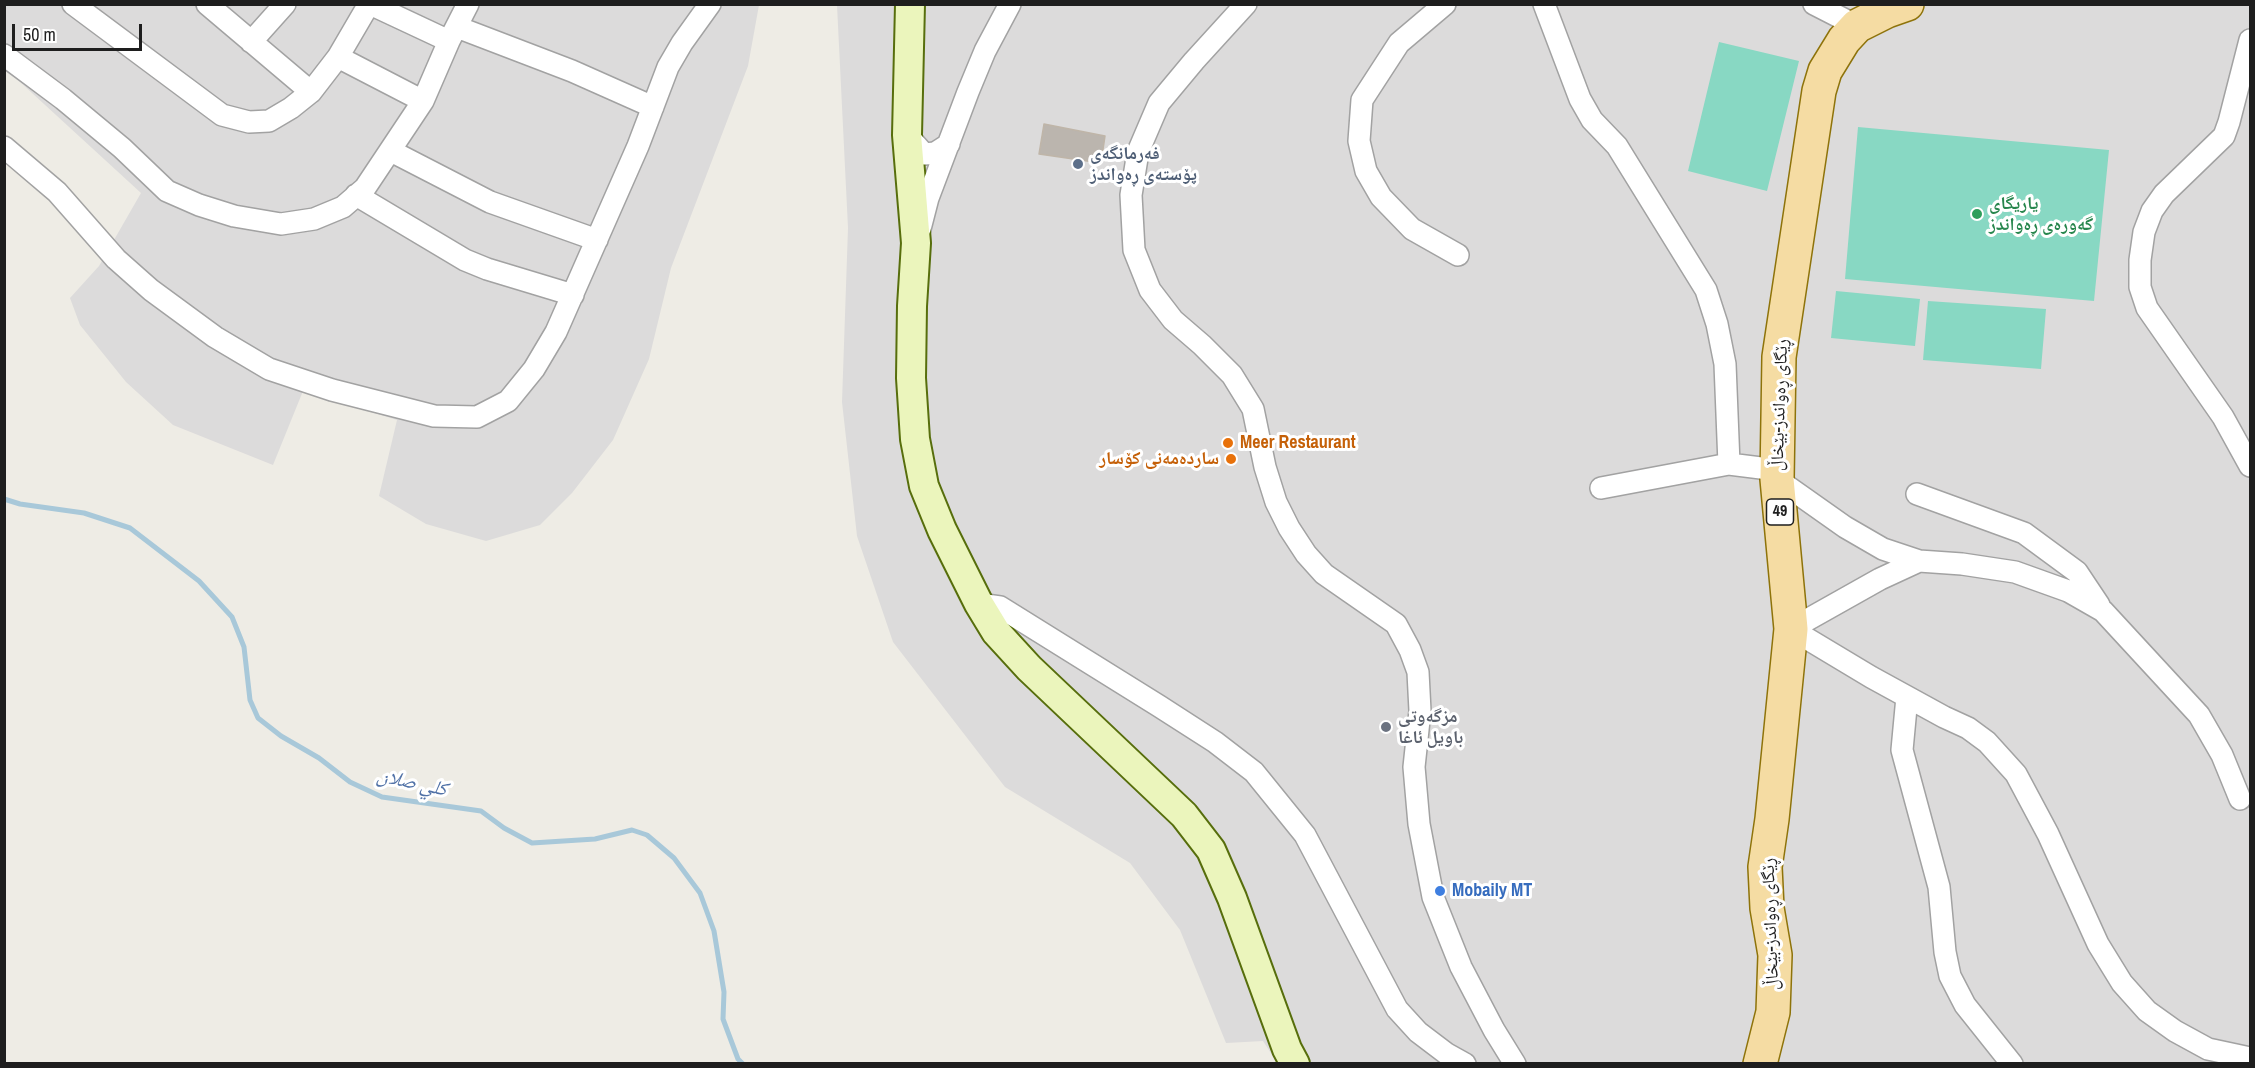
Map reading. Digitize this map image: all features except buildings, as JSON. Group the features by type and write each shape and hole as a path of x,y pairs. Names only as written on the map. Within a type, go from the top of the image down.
{"main road":[{"name":"ڕێگای ڕەواندز-بێخاڵ","path":"1760,1064 1773,1012 1775,955 1767,908 1765,867 1791,629 1777,475 1779,357 1819,92 1825,71 1833,55 1866,15 1907,4"}],"street":[{"path":"74,4 222,115 249,123 269,121 291,108 311,92 338,57 370,4 453,34 572,71 653,107"},
{"path":"207,4 311,92"},
{"path":"251,42 285,4"},
{"path":"4,55 63,99 122,148 167,191 199,205 234,216 281,224 314,219 343,207 365,188 423,101 468,4"},
{"path":"4,147 57,192 116,259 151,290 215,337 269,369 332,390 434,416 477,417 508,401 534,369 556,332 597,240 668,67 710,4"},
{"path":"910,4 907,135 916,243 911,378 915,439 924,486 942,530 979,604 996,632 1029,668 1184,815 1211,850 1232,898 1287,1049 1295,1064"},
{"path":"916,243 928,198 968,92 985,51 1010,4"},
{"path":"1246,4 1194,61 1160,103 1138,152 1131,195 1134,250 1150,290 1173,320 1232,375 1253,409 1265,467 1276,502 1306,554 1324,574 1396,624 1410,650 1418,672 1420,711 1414,767 1419,824 1433,897 1461,967 1494,1030 1515,1064"},
{"path":"1444,4 1399,43 1362,100 1359,141 1366,171 1381,197 1412,229 1458,255"},
{"path":"1544,4 1580,99 1592,120 1617,146 1706,290 1717,324 1725,364 1729,464"},
{"path":"1814,4 1866,15"},
{"path":"2250,40 2224,136 2164,194 2152,211 2144,232 2140,260 2140,287 2147,308 2223,417 2250,466"},
{"path":"338,57 423,101"},
{"path":"907,135 924,154 935,153 950,144"},
{"path":"391,151 490,202 597,240"},
{"path":"356,195 465,260 573,295"},
{"path":"1601,488 1729,464 1777,475 1845,527 1883,549 1919,561 1962,564 2015,572 2068,591 2103,611"},
{"path":"1917,494 2024,533 2077,572 2103,611 2199,715 2222,755 2240,799"},
{"path":"1791,629 1880,579 1919,561"},
{"path":"979,604 1000,607 1215,742 1254,772 1305,835 1397,1009 1418,1032 1465,1064"},
{"path":"1791,629 1907,697 1968,728 1987,742 2016,774 2048,834 2098,944 2121,983 2147,1011 2175,1031 2208,1049 2250,1058"},
{"path":"1907,697 1902,750 1939,887 1945,952 1950,976 1965,1005 2012,1064"}],"shaded area":[{"path":"5,5 759,5 748,66 671,268 649,359 613,440 572,493 540,525 486,541 426,524 379,496 397,420 303,391 273,465 173,425 126,382 80,325 70,298 99,266 141,193 20,82 5,71"},
{"path":"837,5 2250,5 2250,1063 1278,1064 1263,1041 1226,1043 1180,930 1130,863 1005,787 893,642 857,536 842,402 848,228"}],"green space":[{"path":"1719,42 1799,61 1767,191 1688,171"},
{"name":"یاریگای گەورەی ڕەواندز","path":"1858,127 2109,150 2094,301 1845,279"},
{"path":"1836,291 1920,299 1915,346 1831,338"},
{"path":"1928,301 2046,309 2041,369 1923,360"}],"waterway":[{"name":"كلي صلان","path":"4,499 20,504 84,513 130,528 199,581 232,617 244,647 250,700 258,718 281,736 319,758 350,782 382,797 481,811 504,828 532,843 595,839 632,830 647,835 674,858 700,893 714,931 724,992 723,1019 738,1059 743,1064"}],"place":[{"name":"فەرمانگەی پۆستەی ڕەواندز","path":"1078,164"},
{"name":"یاریگای گەورەی ڕەواندز","path":"1977,214"},
{"name":"Meer Restaurant","path":"1228,443"},
{"name":"ساردەمەنی کۆسار","path":"1231,459"},
{"name":"مزگەوتی باویل ئاغا","path":"1386,727"},
{"name":"Mobaily MT","path":"1440,891"}]}
